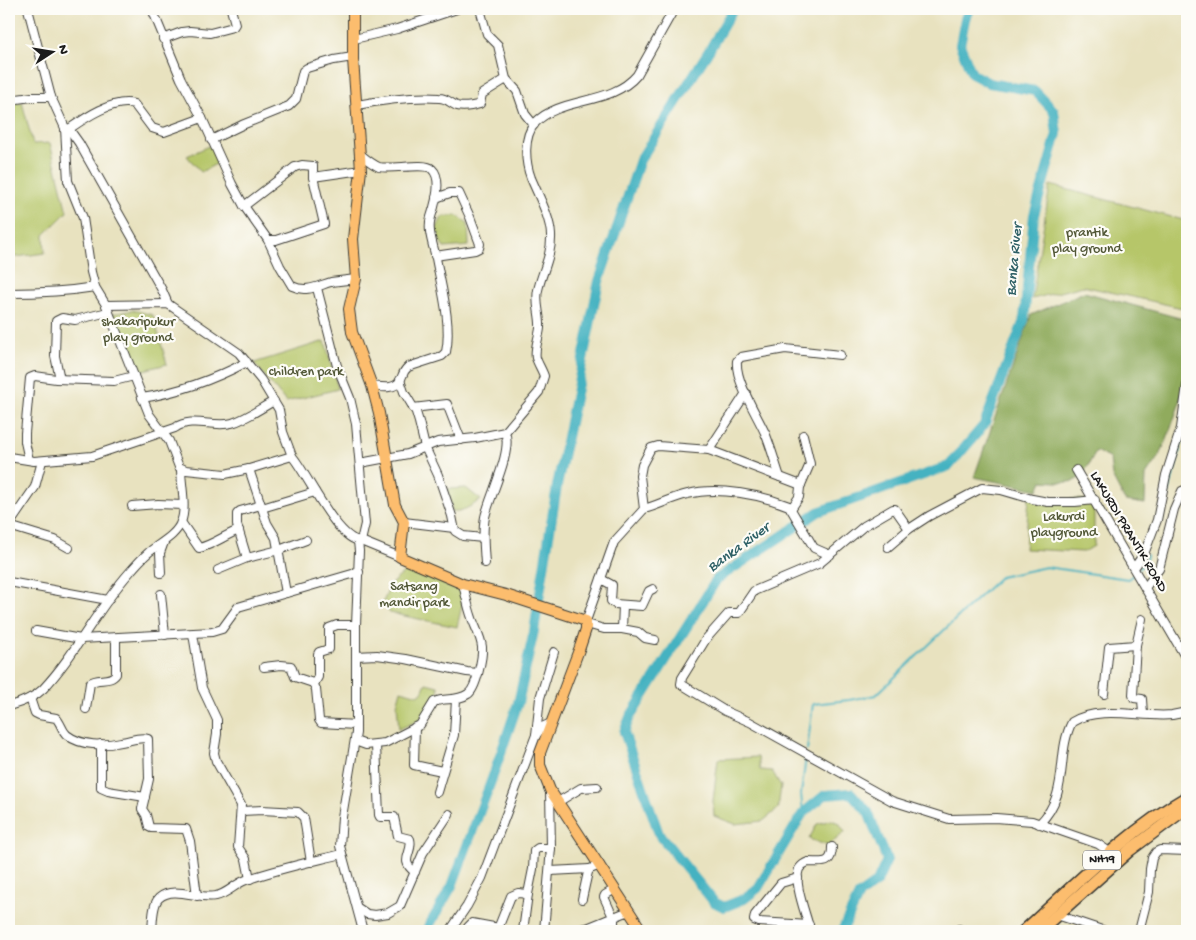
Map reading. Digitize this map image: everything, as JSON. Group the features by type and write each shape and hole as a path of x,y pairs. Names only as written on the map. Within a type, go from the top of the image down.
{"highway":[{"name":"NH19","path":"1024,931 1147,823 1187,798"},
{"name":"NH19","path":"1039,931 1130,850 1187,809"}],"main road":[{"path":"353,9 353,56 361,170 353,239 356,279 349,309 352,332 372,386 379,413 395,505 404,522 400,557 463,584 506,594 587,623 539,759 550,790 595,867 615,889 642,931"}],"street":[{"path":"28,9 51,97 67,128 79,143 170,307 239,352 261,380 279,410 283,432 292,456 326,510 346,534 400,557"},
{"path":"152,9 163,38 244,206 268,240 292,286 304,290 317,288 331,282 356,279"},
{"path":"163,38 182,32 210,33 233,27 235,24 231,9"},
{"path":"354,39 396,29 457,9"},
{"path":"480,9 487,34 498,45 506,79 517,91 525,114 534,125"},
{"path":"360,463 408,454 438,442 475,438 505,432 539,392 544,380 536,359 540,323 537,302 538,290 551,247 551,236 530,174 526,147 529,134 540,119 558,109 617,91 630,82 674,9"},
{"path":"211,140 289,106 296,99 304,71 307,68 353,56"},
{"path":"357,105 405,98 446,99 457,106 480,104 482,94 506,79"},
{"path":"9,100 51,97"},
{"path":"67,128 89,115 114,105 125,103 134,104 152,128 164,132 202,118"},
{"path":"9,706 30,698 41,691 81,640 128,574 146,555 179,527 184,511 182,469 175,460 169,441 149,414 107,308 95,287 83,218 68,181 67,128"},
{"path":"360,154 370,162 388,168 426,166 432,168 436,181 436,198 429,226 448,333 446,352 442,356 408,367 397,385 392,387 372,386"},
{"path":"244,206 295,168 302,165 313,166 313,177 324,224 276,240 268,240"},
{"path":"313,177 361,170"},
{"path":"435,256 475,250 479,248 480,244 459,193 450,192 436,198"},
{"path":"9,293 39,294 95,287"},
{"path":"317,288 337,366 350,398 356,424 365,524 359,551 355,741 342,817 340,846 363,931"},
{"path":"60,379 55,356 56,321 62,318 76,320 107,308 168,304"},
{"path":"780,477 764,432 746,393 737,361 741,358 785,349 840,356"},
{"path":"142,398 168,394 212,380 247,362"},
{"path":"29,460 24,433 30,378 35,376 114,381 134,376"},
{"path":"400,380 404,392 420,422 425,447 438,475 452,516 454,528 458,534 463,536 483,538"},
{"path":"1145,588 1159,569 1168,502 1166,475 1182,428 1187,385"},
{"path":"709,450 746,393"},
{"path":"9,456 42,461 92,456 188,422 225,424 233,422 274,401"},
{"path":"413,408 447,404 461,440"},
{"path":"485,563 483,538 486,515 507,443 505,432"},
{"path":"793,509 800,498 801,485 810,464 803,435"},
{"path":"644,506 640,485 640,472 651,448 658,446 709,450 801,485"},
{"path":"182,469 225,474 292,456"},
{"path":"42,461 35,487 9,526 55,540 69,548"},
{"path":"249,469 262,507 276,538 286,593"},
{"name":"LAKURDI PRANTIK ROAD","path":"1076,470 1140,580 1158,607 1187,660"},
{"path":"888,547 909,529 982,488 1001,490 1048,502 1095,500"},
{"path":"1134,569 1140,561 1168,502 1187,489"},
{"path":"246,558 238,530 236,518 238,513 315,492"},
{"path":"655,640 646,638 638,632 622,629 604,629 587,623 614,542 644,506 660,505 690,493 711,492 750,495 784,504 793,509 814,548 830,555"},
{"path":"132,506 183,504"},
{"path":"909,529 896,509 893,509 864,526 830,555 812,567 754,591 739,613 729,613 712,631 681,681 684,686 725,711 750,722 878,795 898,804 949,819 1014,819 1039,824 1098,844 1111,853"},
{"path":"181,522 199,548 216,542 229,533 238,530"},
{"path":"404,522 454,528"},
{"path":"161,573 161,547 165,540"},
{"path":"218,570 246,558 279,550 306,540"},
{"path":"36,631 81,640 218,631 225,625 238,607 359,572"},
{"path":"601,579 612,585 611,601 615,604 642,606 648,591 653,589"},
{"path":"9,582 108,600"},
{"path":"355,741 361,744 376,745 385,743 416,727 424,720 434,702 456,699 467,695 472,690 478,673 482,648 466,601 463,584"},
{"path":"161,594 165,635"},
{"path":"622,604 622,629"},
{"path":"1142,619 1136,645 1133,695 1134,698 1142,699 1143,714"},
{"path":"314,684 318,676 318,654 329,649 329,628 337,625 356,625"},
{"path":"193,634 202,688 217,720 214,753 216,761 231,790 238,798 242,811 238,847 246,859 250,879"},
{"path":"86,709 90,684 95,680 114,677 116,674 116,638"},
{"path":"1104,694 1109,647 1112,645 1136,645"},
{"path":"450,931 467,906 482,878 536,735 540,698 554,652"},
{"path":"356,656 377,655 478,673"},
{"path":"264,667 291,666 295,677 308,680 314,684 321,723 356,725"},
{"path":"30,698 35,713 56,718 64,733 68,736 92,744 120,743 140,738 148,739 149,779 142,809 148,818 149,826 156,829 186,829 190,841 197,896"},
{"path":"437,792 454,735 456,699"},
{"path":"1039,824 1047,816 1057,795 1072,722 1092,716 1171,715 1187,712"},
{"path":"536,735 542,727 551,723"},
{"path":"416,727 414,765 442,771"},
{"path":"101,744 101,788 108,791 146,797"},
{"path":"376,745 378,815 394,817 398,836 410,839 407,864 415,872"},
{"path":"558,802 581,788 597,787"},
{"path":"544,931 551,848 550,790"},
{"path":"242,811 292,811 301,814 304,818 311,862"},
{"path":"358,908 364,913 372,915 396,910 404,901 423,853 449,814"},
{"path":"798,878 786,881 778,888 754,918 756,922 809,928 798,878 800,868 805,863 811,861 819,863 831,858 832,847"},
{"path":"524,931 534,851 538,848 551,848"},
{"path":"1139,931 1149,892 1152,858 1160,850 1187,851"},
{"path":"152,931 156,904 159,898 164,895 174,893 218,896 241,882 342,854"},
{"path":"550,871 595,867 582,899"},
{"path":"614,931 614,919 604,897 605,894 615,889"},
{"path":"466,931 472,923 498,930 511,896 518,893 528,894"},
{"path":"569,931 587,928 614,919 629,911"},
{"path":"1058,915 1105,931"},
{"path":"758,931 759,922"}],"green space":[{"path":"22,102 33,144 50,143 67,212 44,235 45,253 9,258 9,105"},
{"path":"209,146 214,148 220,162 201,172 187,156"},
{"name":"prantik play ground","path":"1050,185 1187,221 1187,309 1083,286 1032,299"},
{"path":"456,215 468,223 469,246 444,248 435,232 442,217"},
{"path":"1084,292 1187,320 1187,371 1180,402 1161,453 1146,475 1145,504 1125,501 1112,476 1110,459 1096,451 1077,480 1071,482 1042,481 1038,490 974,477 1031,315"},
{"name":"shakaripukur play ground","path":"133,310 153,315 167,364 136,372 112,314"},
{"name":"children park","path":"325,341 338,389 286,402 254,363"},
{"path":"466,488 481,500 463,510 452,511 447,489"},
{"name":"Lakurdi playground","path":"1029,497 1094,500 1094,546 1084,552 1025,549"},
{"name":"Satsang mandir park","path":"407,570 466,588 457,627 390,613 382,604 391,584"},
{"path":"426,683 438,686 439,696 431,703 422,719 399,729 397,705 401,690 418,695 422,692"},
{"path":"758,757 760,770 772,771 781,786 778,809 763,821 735,824 714,816 713,801 718,759"},
{"path":"831,820 839,823 845,832 828,846 809,839 817,824"}],"waterway":[{"path":"426,931 452,886 518,703 534,631 557,486 599,281 640,160 733,9"},
{"name":"Banka River","path":"842,931 859,895 877,882 887,860 868,812 851,793 825,795 803,813 758,888 744,899 724,907 714,902 659,834 624,732 630,717 717,579 818,512 949,466 984,425 1024,320 1034,215 1057,134 1054,111 1035,91 989,83 972,74 960,45 969,9"},
{"path":"1162,512 1170,489 1187,421"},
{"path":"1138,569 1145,563 1147,555"},
{"path":"807,750 813,704 876,695 1000,577 1046,567 1128,579 1133,575"},
{"path":"803,813 801,794 806,757"}]}
